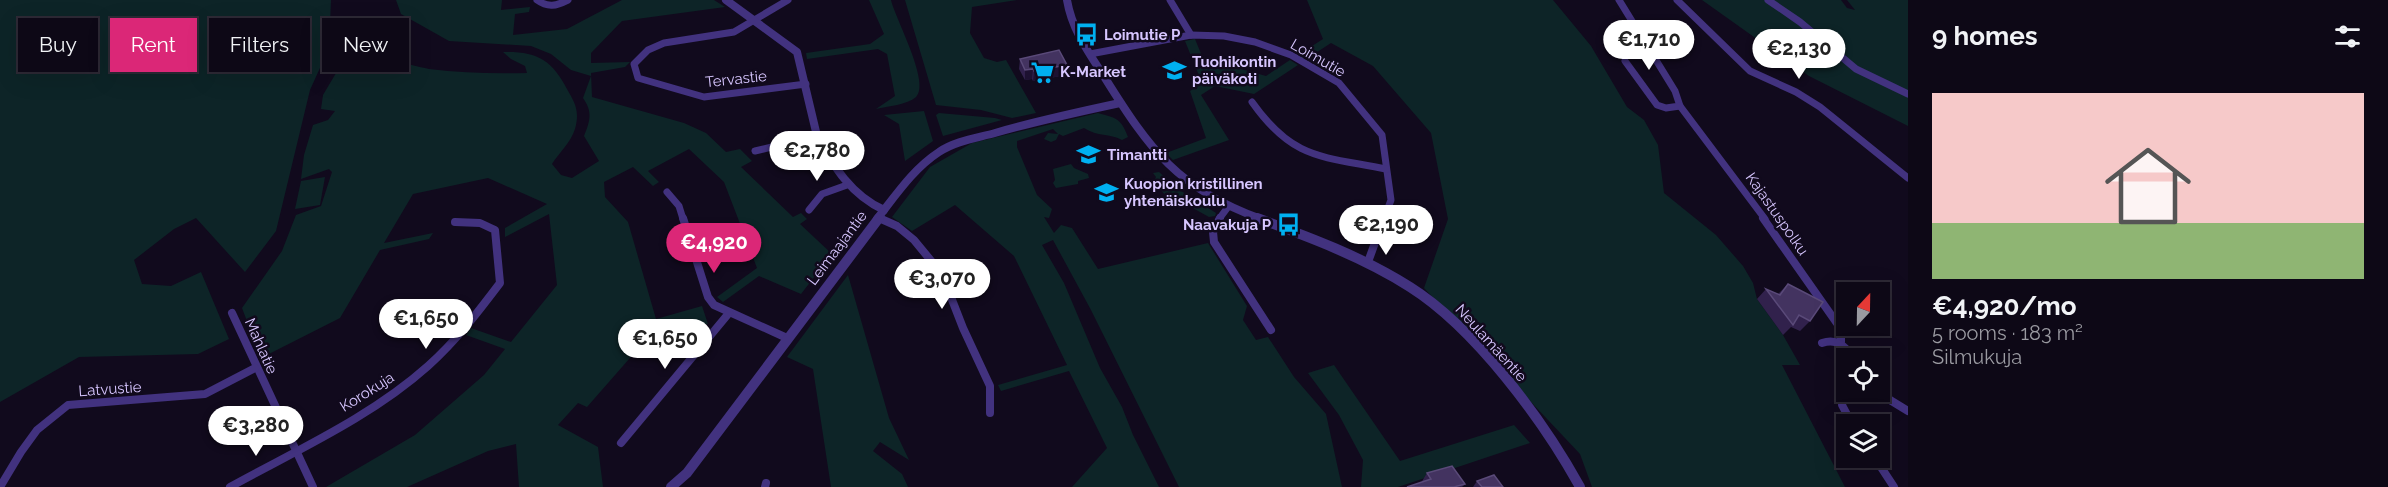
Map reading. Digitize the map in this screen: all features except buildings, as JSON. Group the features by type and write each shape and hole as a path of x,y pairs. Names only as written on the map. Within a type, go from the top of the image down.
{"street":[{"path":"537,0 549,7 568,0"},
{"path":"726,0 798,52 817,136 847,185 861,199 914,240 942,274 963,328 990,386 990,412"},
{"path":"754,20 788,0"},
{"name":"Neulamäentie","path":"1067,0 1073,24 1120,104 1145,140 1165,163 1193,187 1228,207 1368,262 1431,301 1487,357 1568,463 1580,487"},
{"path":"1170,0 1191,35"},
{"name":"Kajastuspolku","path":"1619,0 1675,91 1680,106 1751,200 1841,329 1841,342 1846,348"},
{"path":"1677,0 1750,71 1796,92 1820,107 1908,178"},
{"path":"1768,0 1787,10 1808,26 1850,65 1872,79 1908,94"},
{"name":"Tervastie","path":"754,20 734,32 656,46 634,64 634,72 638,78 647,82 704,97 806,84"},
{"name":"Loimutie","path":"1090,54 1191,35 1224,36 1255,42 1291,55 1339,82 1383,135 1391,200 1368,262"},
{"path":"1625,61 1657,105 1666,108 1680,106"},
{"path":"1252,102 1275,132 1296,147 1315,154 1386,169"},
{"name":"Leimaajantie","path":"671,487 687,473 881,214 922,164 941,150 964,141 1049,118 1120,104"},
{"path":"755,151 817,136"},
{"path":"809,210 822,194 847,185"},
{"path":"667,192 679,207 708,297 714,305 788,338"},
{"path":"1228,207 1216,225 1212,237 1245,294 1270,330"},
{"name":"Korokuja","path":"295,450 383,400 415,377 438,357 476,315 500,283 495,230 480,223 455,222"},
{"name":"Mahlatie","path":"231,313 313,487"},
{"path":"621,443 729,313"},
{"path":"1822,343 1829,340 1841,342"},
{"name":"Latvustie","path":"0,487 41,424 55,412 69,405 205,394 255,368"},
{"path":"1890,400 1908,411"},
{"path":"230,487 295,450"},
{"path":"1882,468 1894,487"}],"green space":[{"path":"0,0 331,0 330,18 322,18 322,63 310,90 276,231 245,272 196,218 174,229 134,260 142,284 171,286 201,272 229,339 198,354 79,357 0,402"},
{"path":"396,0 502,0 501,10 530,7 529,12 515,14 513,35 567,29 622,0 714,0 725,7 622,21 591,53 591,63 630,62 625,67 591,73 592,97 684,123 706,133 726,152 740,149 752,161 741,167 793,217 801,213 807,219 800,224 832,254 801,294 759,276 723,302 717,297 757,268 724,182 689,149 648,171 659,182 653,186 633,167 604,182 605,197 628,222 656,319 702,306 708,324 658,326 587,407 578,403 558,425 598,447 603,487 519,487 516,444 488,451 407,487 326,487 415,435 484,375 505,349 466,335 471,328 511,342 557,285 549,214 505,237 505,228 547,204 488,178 413,194 384,243 433,233 429,239 380,250 340,318 261,358 242,308 282,251 296,215 321,206 332,172 329,169 301,179 304,155 313,125 328,120 335,111 321,109 323,95 337,72 409,72 409,65 454,71 527,73 525,66 503,52 525,53 534,56 549,64 555,71 577,112 573,134 552,164 561,175 572,178 599,161 584,136 589,117 583,98 591,76 571,70 551,54 531,46 449,41 401,14"},
{"path":"869,0 891,0 916,65 919,90 916,97 903,104 876,109 895,96 887,54 878,49 807,59 806,53 870,44 884,34"},
{"path":"905,0 1017,0 972,7 970,33 984,58 997,62 1006,60 1036,113 1012,118 981,110 936,105"},
{"path":"1307,0 1553,0 1591,46 1627,107 1644,120 1658,145 1664,193 1716,235 1743,266 1753,283 1757,299 1783,335 1800,365 1782,365 1845,487 1592,487 1580,454 1424,288 1448,219 1431,133 1373,66 1331,43 1305,60 1298,55 1323,39"},
{"path":"1702,0 1841,0 1847,8 1855,10 1847,0 1908,0 1908,126 1809,76"},
{"path":"1195,39 1206,66 1227,65 1266,76 1290,60 1298,65 1254,94 1215,86 1201,95 1229,140 1173,160 1166,153 1206,138 1190,91 1202,83 1185,41"},
{"path":"924,111 933,141 905,161 899,124 884,115"},
{"path":"939,113 1002,120 943,136 936,115"},
{"path":"1098,113 1117,120 1128,137 1122,140 1084,128 1063,136 1059,134 1056,140 1051,142 1044,139 1048,133 1058,134 1053,129 1017,141 1017,147 1037,195 1052,209 1049,218 1044,217 1054,233 1061,225 1072,228 1098,269 1208,243 1247,306 1243,320 1256,340 1268,337 1294,377 1326,414 1342,487 1179,487 1091,310 1053,240 1042,245 1064,283 1100,368 1122,407 1159,487 1072,487 1107,448 1069,371 1001,391 998,385 1067,365 1014,256 955,205 912,231 892,217 930,167 972,143"},
{"path":"1071,164 1074,168 1088,174 1089,178 1078,181 1078,184 1056,188 1053,183 1055,180 1053,169"},
{"path":"1159,172 1178,189 1216,213 1215,216 1209,217 1182,202 1172,202 1153,182 1156,177 1153,173"},
{"path":"325,177 320,205 295,209 301,181"},
{"path":"848,275 889,418 909,460 880,442 873,451 902,474 908,487 831,487 813,369 787,357"},
{"path":"1334,365 1400,461 1514,425 1530,443 1398,487 1361,487 1363,460 1339,415 1308,373"}],"place":[{"name":"Loimutie P","path":"1086,35"},
{"name":"Tuohikontin päiväkoti","path":"1174,71"},
{"name":"K-Market","path":"1042,72"},
{"name":"Timantti","path":"1089,155"},
{"name":"Kuopion kristillinen yhtenäiskoulu","path":"1106,193"},
{"name":"Naavakuja P","path":"1289,225"}]}
